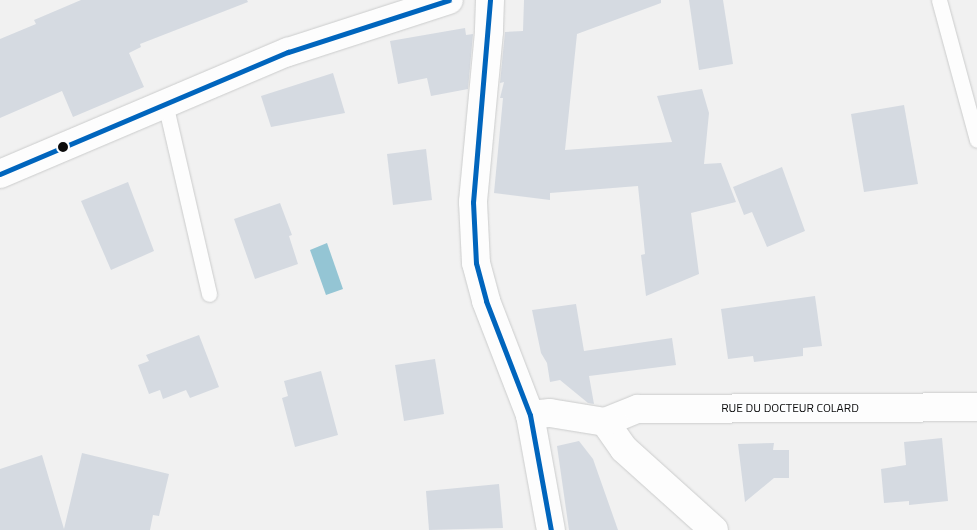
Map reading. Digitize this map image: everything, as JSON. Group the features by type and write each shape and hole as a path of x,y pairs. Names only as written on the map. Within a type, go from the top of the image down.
{"street":[{"path":"0,174 288,52 450,0"},
{"path":"490,0 489,32 473,202 476,262 486,301 530,415 551,530"},
{"name":"RUE DU DOCTEUR COLARD","path":"605,422 638,409 977,407"},
{"path":"530,415 550,413 605,422 624,449 714,530"}],"lane":[{"path":"939,0 977,140"},
{"path":"165,103 209,294"}],"water":[{"path":"327,243 343,289 326,295 310,250"}],"building":[{"path":"81,0 247,0 248,2 140,44 141,47 129,53 144,87 73,117 62,91 0,118 0,39 36,24 34,20"},
{"path":"524,0 661,0 661,3 577,34 565,150 672,142 657,96 702,89 709,113 704,164 721,163 736,202 691,213 699,274 646,296 641,255 645,254 638,186 550,193 550,200 494,193 503,98 500,98 504,82 500,83 505,32 523,31"},
{"path":"689,0 723,0 733,64 699,70"},
{"path":"465,28 466,35 473,34 468,89 431,96 427,78 398,84 390,41"},
{"path":"333,73 345,113 271,127 261,96"},
{"path":"904,105 918,184 864,192 851,114"},
{"path":"426,149 432,200 393,205 387,154"},
{"path":"782,167 805,231 767,247 752,212 744,215 733,187"},
{"path":"128,182 154,251 111,270 81,201"},
{"path":"280,203 292,235 289,236 298,264 255,279 234,219"},
{"path":"815,296 822,346 803,348 803,356 754,362 753,356 728,359 721,309"},
{"path":"576,304 584,351 672,338 676,365 589,376 594,404 588,403 560,380 550,382 547,363 541,353 532,310"},
{"path":"199,335 219,387 190,398 186,390 163,399 160,390 149,394 138,365 149,361 146,355"},
{"path":"435,359 444,414 404,421 395,365"},
{"path":"321,371 338,435 295,447 282,398 288,396 284,381"},
{"path":"942,438 948,501 909,505 909,501 884,503 881,469 906,465 904,442"},
{"path":"579,441 593,459 618,530 569,530 557,446"},
{"path":"774,443 773,450 789,450 789,478 774,478 745,502 738,444"},
{"path":"82,453 169,474 159,516 153,515 150,530 0,530 0,469 42,455 64,529"},
{"path":"499,484 503,528 429,530 426,491"}],"transit line":[{"path":"0,174 288,52 449,0"},
{"path":"490,0 473,202 476,263 486,301 530,415 551,530"}]}
